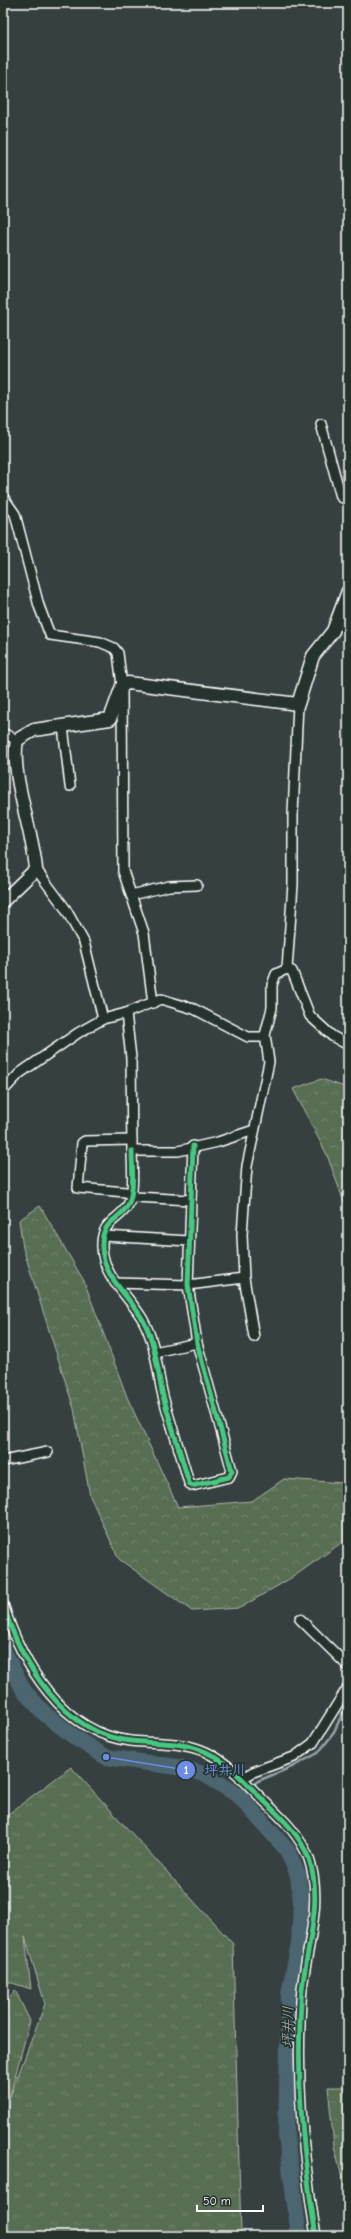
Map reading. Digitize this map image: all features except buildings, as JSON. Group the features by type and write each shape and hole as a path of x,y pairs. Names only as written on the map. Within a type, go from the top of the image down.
{"street":[{"path":"321,424 341,497 348,500"},
{"path":"3,497 15,514 39,606 50,635 100,642 114,648 118,653 122,686 123,871 144,933 154,1003"},
{"path":"287,969 292,898 293,814 298,704 313,656 333,631 348,591"},
{"path":"122,686 139,683 287,705 298,704"},
{"path":"17,740 34,730 110,719 122,686"},
{"path":"63,726 70,786"},
{"path":"3,733 17,740"},
{"path":"17,740 14,759 33,844 36,869 65,908 84,942 103,1019"},
{"path":"3,901 36,869"},
{"path":"132,895 169,886 197,885"},
{"path":"254,1337 244,1278 242,1236 247,1166 269,1062 265,1034 272,1008 273,977 278,972 287,969"},
{"path":"287,969 293,973 310,1016 332,1036 348,1045"},
{"path":"3,1091 20,1073 78,1033 103,1019 126,1013 161,999 194,1009 248,1037 262,1037 265,1034"},
{"path":"126,1013 131,1058 131,1195 127,1205 111,1220 105,1229 102,1246 103,1258 115,1284 142,1319 151,1337 163,1396 189,1483 192,1486 229,1477 232,1472 197,1343 188,1284 193,1146"},
{"path":"132,1151 178,1151 193,1146 218,1142 254,1130"},
{"path":"132,1140 85,1140 82,1143 78,1185 80,1189 126,1192 135,1197 190,1200"},
{"path":"104,1236 189,1241"},
{"path":"115,1284 188,1284 244,1278"},
{"path":"154,1352 197,1343"},
{"path":"3,1461 48,1452"},
{"path":"3,1604 24,1659 54,1700 77,1718 114,1738 131,1742 173,1742 192,1746 223,1762 286,1823 301,1842 308,1858 314,1881 316,1901 301,2001 300,2117 305,2170 316,2236"},
{"path":"300,1619 348,1666"},
{"path":"243,1781 253,1772 294,1757 313,1743 348,1687"}],"green space":[{"path":"321,1079 348,1088 348,1213 327,1155 293,1089"},
{"path":"40,1206 84,1281 127,1397 178,1507 252,1501 284,1479 344,1483 348,1478 348,1538 296,1575 240,1608 192,1611 119,1559 90,1496 74,1409 23,1248 19,1220"},
{"path":"71,1767 233,1944 241,2236 3,2236 3,2006 15,1990 30,2021 9,2099 45,2004 25,1937 31,1989 3,1980 3,1818"},
{"path":"328,2087 348,2087 348,2201 334,2146"}],"waterway":[{"name":"坪井川","path":"3,1650 24,1691 46,1715 77,1739 106,1757 184,1768 206,1775 239,1796 287,1850 298,1875 301,1903 299,1943 289,1994 286,2136 299,2236"},
{"path":"239,1796 258,1781 294,1766 318,1753 333,1734 348,1701"}],"cycle path":[{"path":"132,1151 132,1193 128,1205 104,1231 102,1238 103,1258 112,1277 143,1320 151,1338 166,1407 189,1483 192,1486 229,1477 232,1471 197,1343 188,1285 193,1146"},
{"path":"3,1604 11,1627 33,1671 48,1692 65,1710 85,1725 107,1736 131,1741 178,1744 197,1748 206,1752 237,1774 278,1814 296,1835 305,1850 309,1859 315,1895 312,1930 301,2002 299,2061 304,2148 316,2236"}],"place":[{"name":"坪井川","path":"106,1757"}]}
